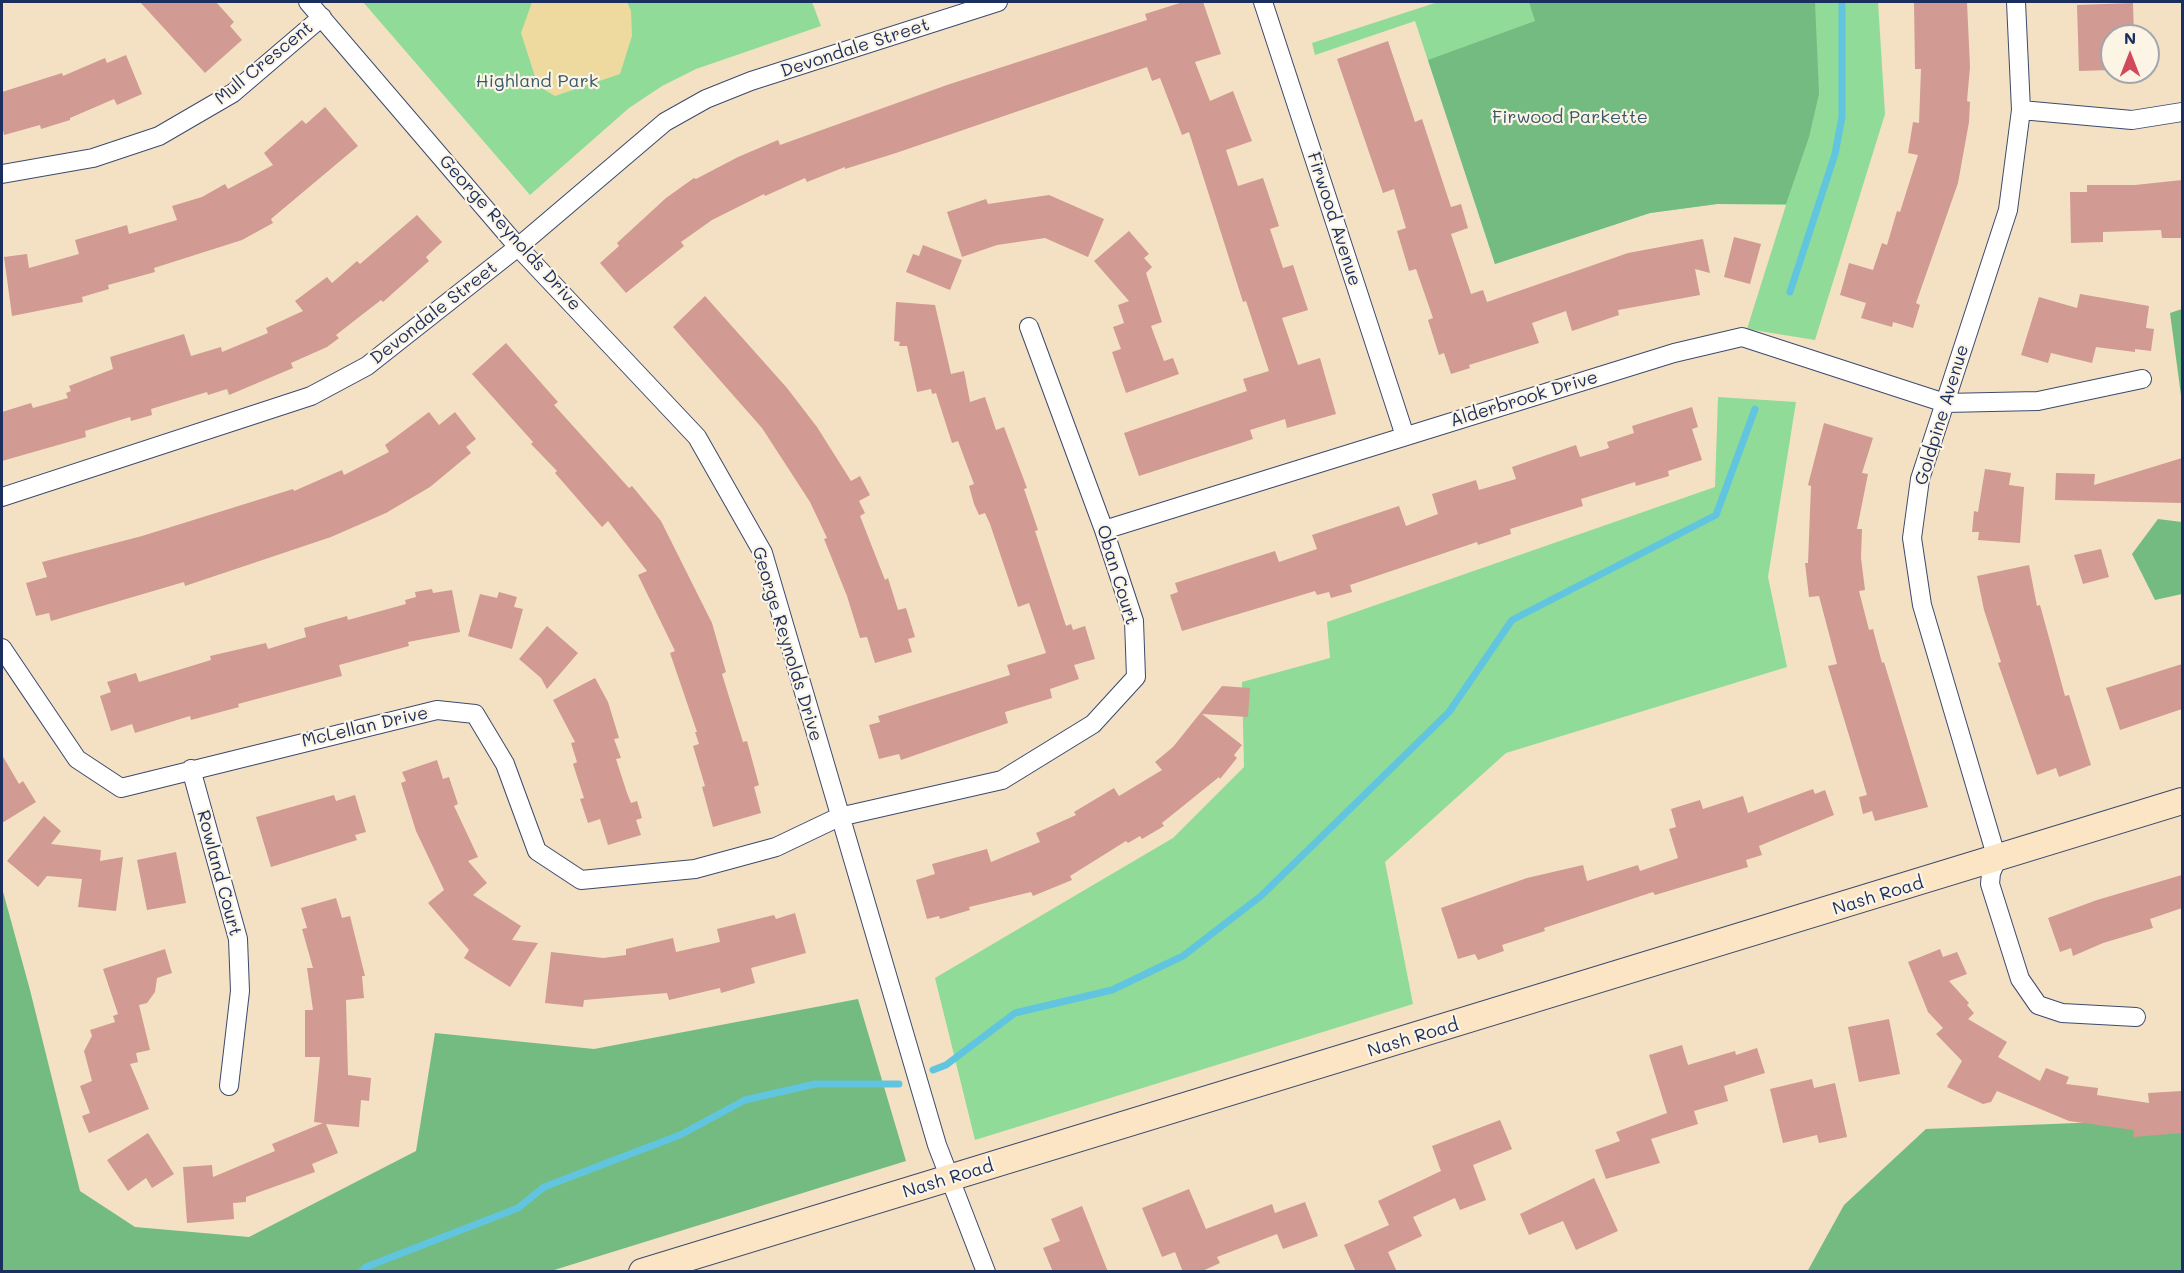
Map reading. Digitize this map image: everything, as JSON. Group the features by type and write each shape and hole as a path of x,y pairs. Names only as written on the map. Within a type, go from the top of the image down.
{"street":[{"name":"George Reynolds Drive","path":"308,2 518,247 697,437 763,553 838,818 949,1179 986,1272"},
{"name":"Devondale Street","path":"2,497 311,396 367,366 518,247 665,122 706,99 751,81 969,6 998,2"},
{"name":"Firwood Avenue","path":"1263,2 1405,436"},
{"name":"Goldpine Avenue","path":"1997,859 1922,605 1912,538 1920,479 2008,210 2021,110 2016,2"},
{"name":"Mull Crescent","path":"2,174 93,158 159,136 233,93 322,17"},
{"path":"2021,110 2132,120 2182,112"},
{"name":"Oban Court","path":"838,818 1002,780 1093,724 1136,677 1134,621 1104,530 1029,327"},
{"name":"Alderbrook Drive","path":"1104,530 1674,352 1742,337 1946,403 2038,400 2142,379"},
{"name":"McLellan Drive","path":"2,648 77,759 121,788 437,710 475,714 505,764 537,851 581,880 695,869 776,847 838,818"},
{"name":"Rowland Court","path":"191,769 238,939 240,991 229,1086"},
{"name":"Nash Road","path":"642,1272 2182,801"},
{"path":"1997,859 1991,873 1990,884 2020,979 2038,1005 2062,1014 2136,1017"}],"green space":[{"name":"Highland Park","path":"363,2 812,2 821,26 696,69 662,86 629,108 530,195"},
{"name":"Firwood Parkette","path":"1438,2 1878,2 1885,114 1815,340 1747,329 1786,205 1717,204 1650,213 1495,264 1415,21 1315,55 1312,43"},
{"name":"Firwood Parkette","path":"1529,2 1815,2 1819,94 1809,137 1786,204 1717,204 1650,213 1495,264 1428,60 1535,21"},
{"path":"2182,309 2182,403 2170,313"},
{"path":"1718,397 1796,402 1768,577 1787,667 1506,753 1385,862 1413,1004 975,1140 935,978 1173,838 1244,767 1242,682 1330,658 1327,622 1715,487"},
{"path":"2158,519 2182,522 2182,594 2155,600 2132,554"},
{"path":"2,888 80,1191 135,1227 249,1237 416,1151 435,1033 594,1049 858,999 906,1161 551,1271 2,1271"},
{"path":"2102,1122 2182,1130 2182,1271 1807,1272 1844,1205 1926,1129"}],"sand":[{"path":"532,2 627,2 631,11 632,36 620,74 555,96 538,86 521,33"}],"building":[{"path":"140,2 216,2 234,22 230,26 242,40 205,73"},
{"path":"1183,2 1203,2 1221,54 1195,62 1210,101 1233,91 1252,141 1226,150 1238,186 1263,178 1279,226 1270,229 1283,268 1293,265 1308,310 1282,318 1298,365 1320,358 1336,414 1287,428 1285,419 1250,430 1253,439 1139,476 1124,433 1247,391 1243,379 1269,371 1246,301 1243,302 1189,132 1182,135 1160,78 1152,81 1147,67 896,153 845,169 845,167 807,182 805,178 765,196 764,194 712,220 681,242 684,246 626,293 600,263 619,246 617,243 666,198 694,178 738,157 778,140 780,145 947,85 1147,20 1145,14"},
{"path":"1914,2 1967,2 1970,67 1967,101 1970,102 1969,122 1958,183 1916,303 1920,305 1913,328 1893,322 1892,327 1861,318 1866,303 1840,295 1849,263 1873,270 1882,243 1887,245 1918,155 1908,153 1913,122 1919,123 1921,69 1915,69"},
{"path":"2133,3 2134,24 2100,24 2100,70 2079,71 2077,5"},
{"path":"1388,41 1415,122 1422,119 1451,207 1461,204 1468,228 1451,234 1471,294 1483,290 1487,302 1628,253 1703,239 1710,273 1695,269 1700,295 1618,310 1619,315 1572,331 1566,311 1532,323 1539,343 1469,365 1470,368 1451,374 1444,353 1439,355 1428,320 1433,318 1416,269 1409,271 1397,231 1406,228 1394,189 1383,193 1337,59"},
{"path":"126,55 142,94 117,105 114,99 70,118 70,120 41,129 40,125 4,135 2,92 62,73 63,76 105,58 107,63"},
{"path":"325,107 358,146 271,219 273,223 242,240 154,268 155,272 108,285 109,289 82,297 83,302 12,316 4,257 27,254 29,268 79,254 75,240 127,225 129,234 177,220 172,206 202,197 225,184 228,189 273,165 264,153 302,120 306,124"},
{"path":"2182,180 2182,238 2162,238 2161,230 2103,232 2103,242 2071,243 2070,192 2087,192 2087,185 2135,185"},
{"path":"1049,195 1104,219 1088,257 1045,238 997,245 962,257 947,212 986,199 988,204"},
{"path":"417,215 442,242 426,257 429,261 383,302 381,300 336,335 339,338 327,347 291,363 293,368 229,395 227,389 208,395 207,392 151,409 152,415 131,421 130,417 85,431 86,437 2,461 2,412 31,403 33,408 68,398 66,393 71,391 69,386 113,369 110,357 184,334 191,356 221,347 222,352 268,333 266,328 303,311 295,301 327,277 332,283 357,261 360,264"},
{"path":"1129,231 1149,254 1144,258 1152,267 1146,273 1162,322 1151,326 1164,361 1173,358 1179,374 1126,393 1112,352 1121,349 1113,327 1124,323 1118,305 1129,301 1094,261"},
{"path":"1734,237 1761,244 1750,284 1724,277"},
{"path":"923,245 962,260 950,290 906,272 913,254 919,256"},
{"path":"2080,294 2149,306 2146,328 2154,329 2151,351 2135,349 2135,352 2096,347 2092,363 2051,353 2048,363 2021,355 2039,297 2077,308"},
{"path":"705,296 787,388 817,427 851,481 860,476 870,495 859,501 865,513 860,516 885,580 888,578 898,610 906,608 915,637 908,639 912,652 875,663 867,637 860,638 847,596 824,539 827,538 810,502 762,428 673,327"},
{"path":"896,302 935,305 951,374 964,371 970,402 985,397 996,430 1004,427 1027,488 1024,489 1038,530 1035,531 1066,626 1071,624 1073,630 1085,626 1095,659 1074,665 1079,679 1050,689 1052,698 1005,712 1008,723 901,760 899,754 879,759 869,725 880,722 878,716 1010,675 1007,665 1046,653 1029,603 1018,607 990,524 985,513 979,515 974,504 969,486 974,484 958,441 952,443 936,393 932,394 931,389 917,392 907,346 899,346 900,342 894,341"},
{"path":"506,343 558,402 554,405 629,488 632,486 661,521 712,623 726,672 722,674 743,742 747,741 759,785 754,787 761,813 713,827 702,787 705,786 693,746 699,744 695,732 697,732 670,653 675,651 638,575 647,571 608,521 602,527 555,473 557,471 531,444 533,442 472,374"},
{"path":"1692,407 1698,427 1692,429 1702,460 1668,471 1669,476 1636,486 1635,482 1581,499 1583,506 1510,529 1511,534 1478,545 1477,542 1350,585 1352,592 1331,598 1329,592 1317,595 1315,591 1182,631 1170,595 1178,592 1175,583 1275,551 1279,562 1317,549 1312,535 1399,506 1406,526 1438,514 1432,494 1476,480 1479,490 1516,479 1512,467 1576,445 1580,457 1609,448 1607,442 1634,433 1632,426"},
{"path":"429,412 439,425 455,412 476,439 466,447 471,453 430,487 386,513 331,537 185,586 184,582 51,621 49,613 36,616 26,583 47,577 42,562 142,536 293,489 294,491 342,470 344,475 389,452 385,445"},
{"path":"1824,423 1873,438 1862,473 1868,474 1857,529 1862,529 1861,558 1865,590 1859,591 1869,630 1873,629 1882,663 1884,662 1928,807 1875,821 1872,811 1863,814 1859,797 1867,795 1828,666 1837,664 1819,596 1809,597 1805,563 1808,563 1811,486 1808,485"},
{"path":"2182,458 2182,503 2055,500 2056,473 2095,474 2094,485"},
{"path":"1985,469 2011,473 2009,485 2024,487 2020,543 1978,540 1979,532 1972,532 1974,511 1978,512"},
{"path":"2101,549 2109,577 2083,584 2074,555"},
{"path":"2029,565 2037,606 2040,605 2065,696 2069,695 2091,765 2059,777 2056,768 2037,775 1998,663 2001,662 1984,610 1977,576"},
{"path":"432,589 433,593 452,590 460,632 408,642 409,646 339,665 342,676 238,704 239,707 191,720 190,716 135,733 132,724 111,731 100,696 111,692 107,682 136,673 139,682 211,660 210,656 266,643 268,649 306,637 304,628 347,616 348,620 406,604 405,600 416,597 415,592"},
{"path":"499,592 517,597 514,607 523,609 512,649 468,636 480,594 497,598"},
{"path":"547,626 578,653 547,689 541,678 519,659"},
{"path":"2182,664 2182,709 2120,730 2106,688"},
{"path":"595,678 608,702 619,738 614,739 621,758 616,759 627,793 631,803 637,801 642,818 636,820 641,835 608,845 600,819 588,823 580,799 584,798 573,764 577,762 571,743 575,742 553,700"},
{"path":"1222,686 1250,688 1248,717 1202,714 1242,745 1234,755 1237,758 1220,779 1219,777 1162,823 1164,826 1142,839 1140,836 1128,843 1126,841 1070,876 1072,880 1033,896 1031,892 969,907 970,910 940,919 939,916 927,919 916,880 935,874 932,864 987,849 991,862 1040,842 1036,833 1076,815 1074,812 1114,788 1119,796 1162,770 1155,762 1173,747"},
{"path":"2,755 19,784 23,781 36,802 2,823"},
{"path":"437,760 443,779 449,777 458,804 454,806 478,857 468,861 487,883 473,895 521,926 512,940 538,943 510,987 464,958 469,950 428,903 444,890 416,831 401,783 406,781 402,772"},
{"path":"1813,789 1815,794 1825,790 1834,815 1759,846 1762,855 1746,860 1748,867 1655,895 1653,892 1544,928 1545,931 1502,945 1504,951 1478,960 1475,954 1458,959 1441,908 1527,878 1583,865 1587,881 1638,865 1640,871 1678,858 1669,829 1676,827 1671,809 1700,800 1703,809 1743,796 1748,813"},
{"path":"334,795 336,801 355,795 366,832 355,835 357,840 271,867 256,817"},
{"path":"44,816 61,831 51,844 101,850 100,861 123,857 116,911 78,907 82,879 47,876 38,887 7,861"},
{"path":"176,852 186,903 147,910 137,860"},
{"path":"2182,875 2182,908 2150,919 2153,928 2103,943 2073,956 2071,948 2060,952 2048,918 2097,900"},
{"path":"336,898 342,918 350,916 365,976 362,976 364,998 346,1000 348,1075 371,1078 369,1101 361,1100 359,1127 326,1124 338,1153 312,1164 315,1172 246,1197 246,1202 233,1203 234,1219 187,1223 183,1167 212,1165 213,1177 275,1151 272,1144 323,1123 314,1122 320,1057 305,1057 305,1010 313,1010 307,968 313,968 302,929 307,928 301,908"},
{"path":"795,913 806,953 751,968 755,983 721,993 720,988 669,1000 667,993 584,1000 583,1007 545,1003 551,952 603,958 626,955 626,949 673,938 676,952 720,942 717,929 774,915 776,919"},
{"path":"165,949 172,973 157,978 155,992 147,1003 139,1005 150,1050 136,1053 138,1062 130,1064 149,1109 89,1133 82,1116 90,1113 80,1086 92,1081 84,1051 92,1036 90,1030 115,1022 113,1016 118,1014 103,969"},
{"path":"1940,949 1943,957 1957,952 1967,974 1949,981 1969,1003 1967,1005 1974,1013 1968,1019 2007,1042 1998,1057 2040,1081 2046,1068 2069,1077 2066,1084 2098,1088 2097,1095 2149,1103 2148,1093 2182,1091 2182,1133 2134,1137 2133,1130 2069,1121 1997,1091 1991,1102 1983,1104 1947,1087 1962,1061 1936,1034 1943,1028 1928,1012 1908,962"},
{"path":"1889,1019 1900,1074 1859,1082 1848,1027"},
{"path":"1682,1045 1688,1065 1735,1051 1736,1055 1757,1048 1765,1073 1724,1086 1728,1101 1694,1111 1698,1124 1651,1139 1660,1163 1606,1179 1595,1150 1620,1141 1616,1132 1667,1113 1649,1055"},
{"path":"1812,1079 1814,1088 1835,1083 1847,1137 1819,1143 1817,1135 1783,1143 1770,1089"},
{"path":"1500,1120 1512,1149 1473,1165 1486,1200 1460,1210 1455,1198 1413,1217 1422,1236 1388,1252 1397,1272 1356,1272 1344,1245 1389,1225 1378,1201 1441,1171 1432,1146"},
{"path":"148,1133 174,1174 152,1188 146,1178 128,1191 107,1160"},
{"path":"1594,1178 1618,1231 1576,1250 1563,1221 1529,1235 1520,1214"},
{"path":"1189,1189 1206,1229 1272,1204 1275,1213 1305,1202 1318,1236 1283,1249 1277,1234 1217,1257 1220,1263 1200,1272 1183,1272 1175,1252 1162,1257 1142,1208"},
{"path":"1082,1206 1108,1272 1053,1272 1043,1248 1060,1241 1051,1219"}],"waterway":[{"path":"1790,292 1835,154 1842,117 1842,2"},
{"path":"933,1070 946,1065 1015,1013 1112,990 1183,956 1261,896 1449,712 1512,620 1716,515 1755,409"},
{"path":"361,1272 366,1267 518,1208 544,1187 680,1135 745,1100 815,1084 899,1084"}]}
